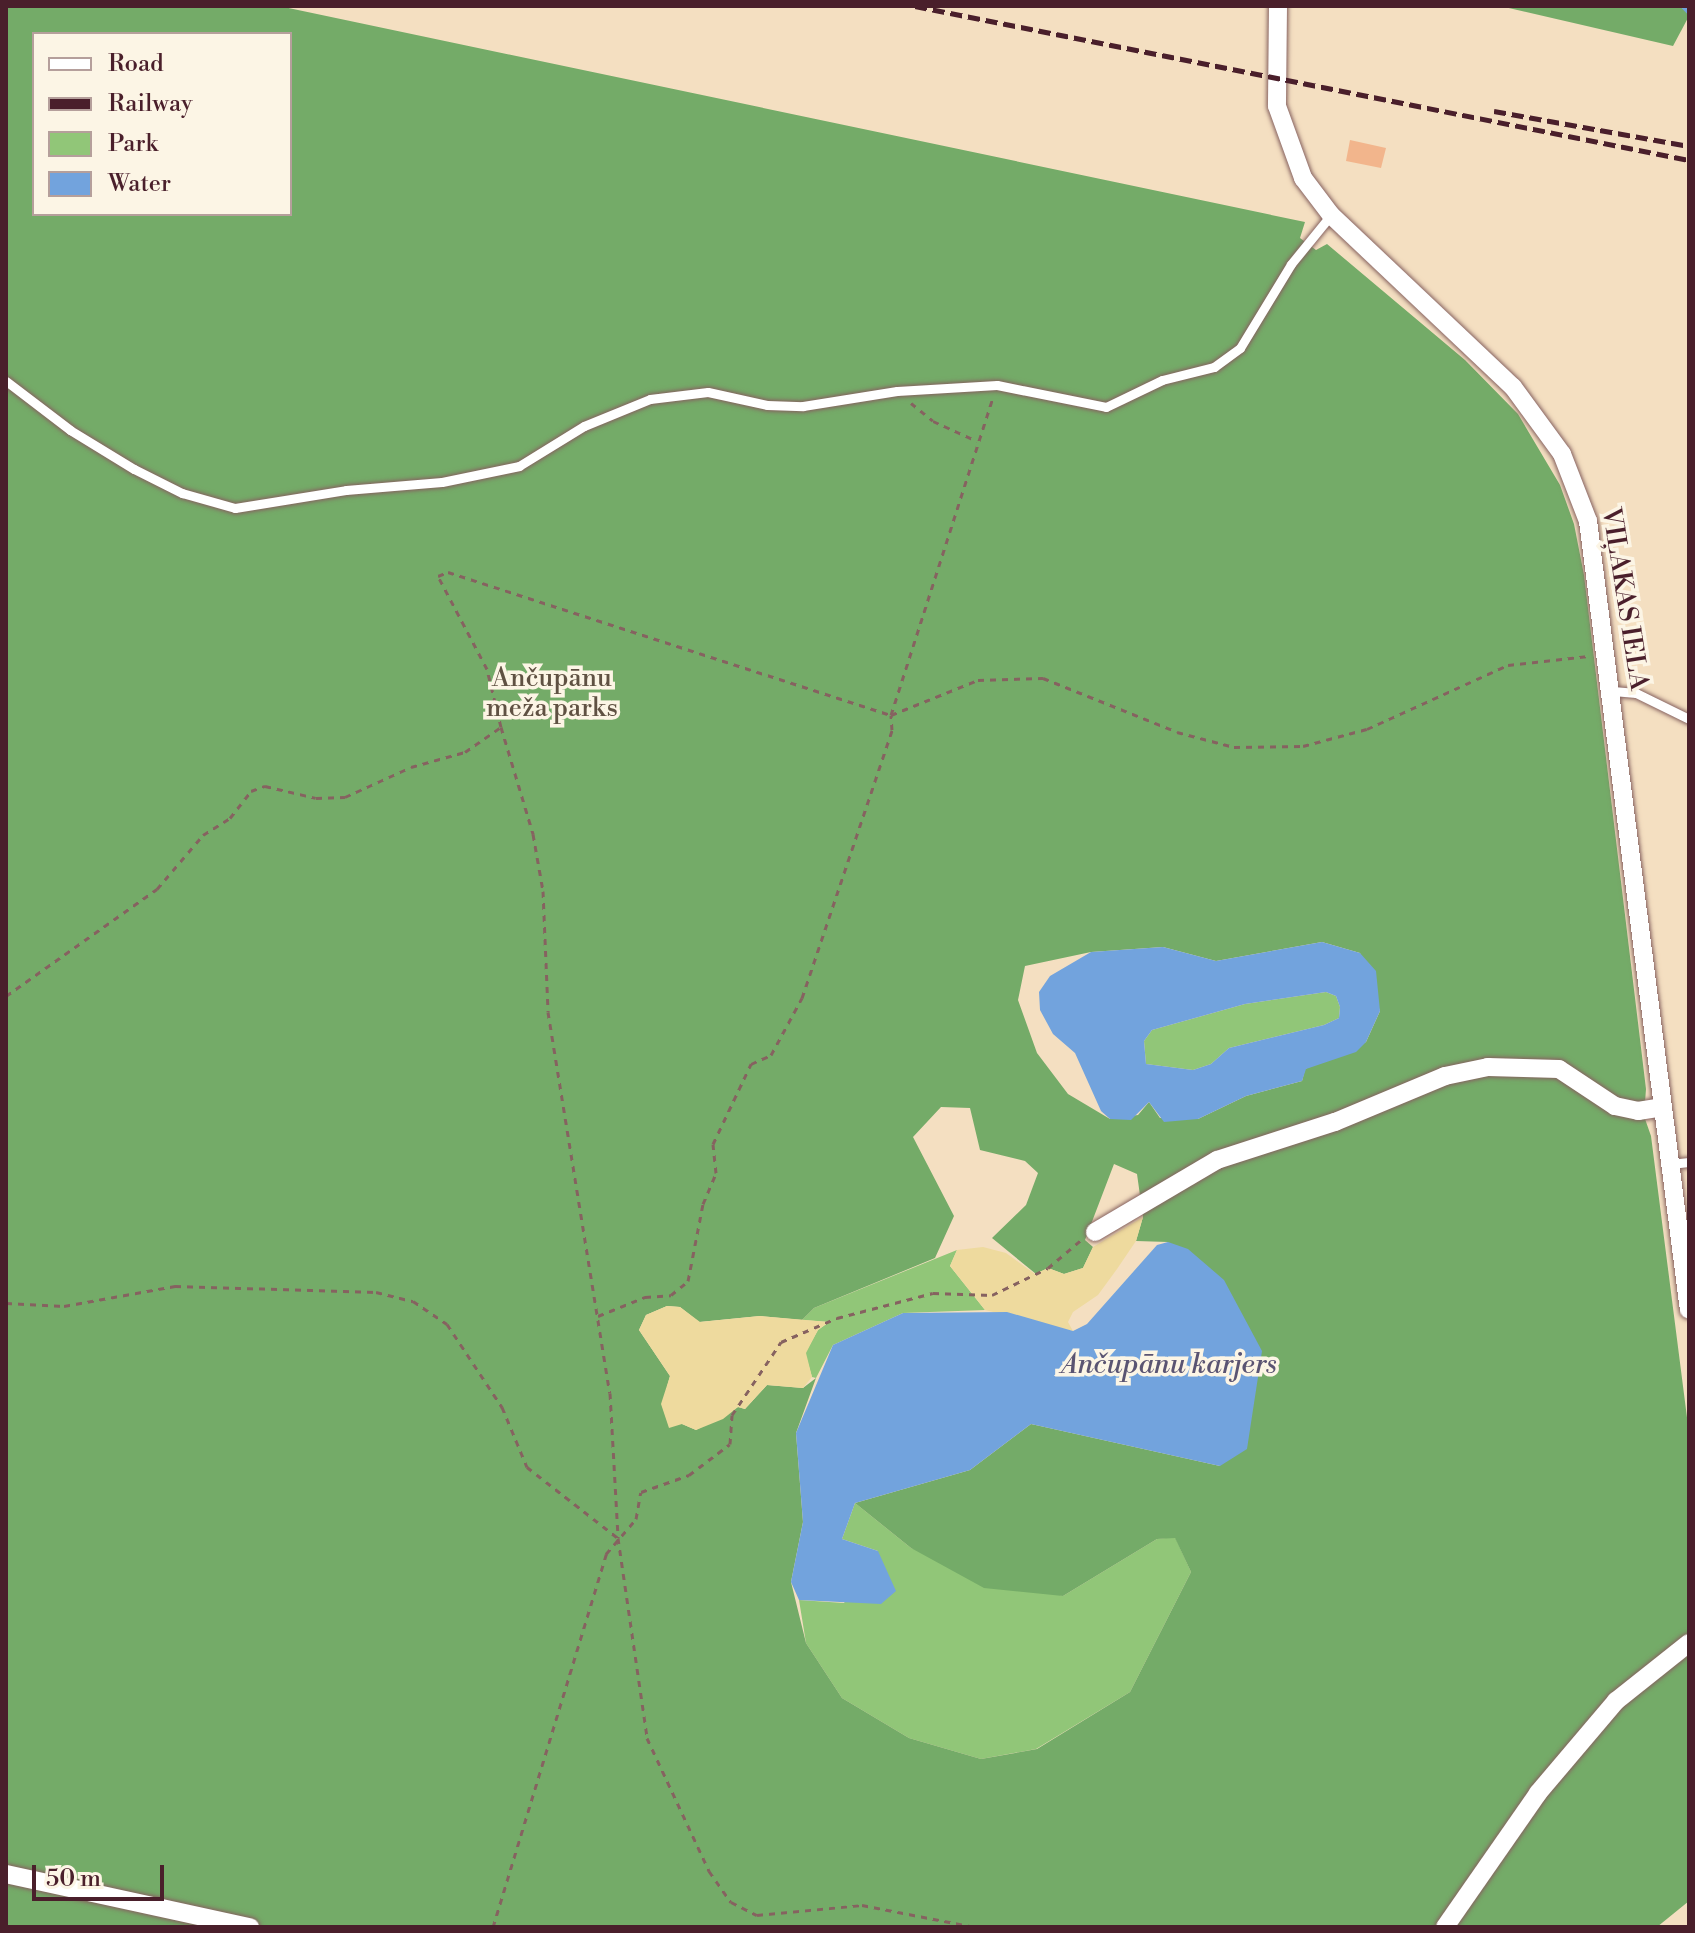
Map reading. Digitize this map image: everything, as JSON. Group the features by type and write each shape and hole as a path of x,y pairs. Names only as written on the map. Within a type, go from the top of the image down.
{"street":[{"name":"VIĻAKAS IELA","path":"1278,6 1277,106 1283,132 1303,178 1331,215 1513,387 1562,454 1588,521 1613,691 1662,1107 1680,1163 1689,1310"},
{"path":"1095,1232 1217,1160 1335,1122 1445,1076 1488,1067 1559,1069 1615,1106 1638,1111 1662,1107"},
{"path":"1445,1927 1538,1793 1616,1701 1689,1643"},
{"path":"6,1874 250,1927"}],"lane":[{"path":"6,381 70,430 134,469 182,493 235,508 346,490 442,482 519,466 584,426 650,399 708,392 767,405 803,406 897,391 997,385 1106,407 1162,380 1214,367 1240,348 1291,264 1331,215"},
{"path":"1613,691 1636,693 1689,719"}],"path":[{"path":"598,1316 645,1297 671,1295 688,1281 703,1204 716,1173 713,1144 751,1064 771,1055 802,998 892,730 891,715 945,557 977,441 997,385"},
{"path":"897,391 933,421 977,441"},
{"path":"975,1927 862,1905 757,1915 731,1902 709,1871 647,1738 618,1538 610,1393 548,1012 543,891 533,834 487,669 438,576 448,572 891,715 978,680 1043,678 1177,732 1234,747 1303,746 1367,729 1508,665 1608,655"},
{"path":"6,996 157,889 203,835 230,818 251,791 265,786 316,798 345,797 411,767 465,752 501,727"},
{"path":"493,1927 606,1554 636,1519 641,1492 689,1475 730,1444 732,1415 781,1342 837,1318 933,1293 992,1295 1048,1268 1074,1243 1095,1232"},
{"path":"6,1303 64,1306 175,1286 376,1292 413,1301 447,1324 502,1407 527,1467 618,1538"}],"green space":[{"name":"Ančupānu meža parks","path":"6,6 279,6 1305,222 1300,238 1316,250 1327,244 1465,360 1518,414 1560,485 1574,524 1584,575 1646,1089 1644,1116 1651,1136 1689,1433 1689,1901 1657,1927 6,1927","holes":["1322,942 1360,953 1380,1011 1366,1042 1305,1069 1302,1081 1246,1096 1198,1119 1160,1118 1149,1102 1138,1115 1110,1119 1068,1094 1037,1053 1018,1000 1025,966 1091,952 1163,947 1216,961","941,1107 970,1108 980,1150 1025,1161 1038,1173 1026,1205 992,1238 1036,1274 1048,1268 1064,1274 1083,1268 1093,1247 1085,1240 1114,1164 1137,1174 1143,1217 1136,1241 1168,1242 1220,1466 1031,1424 970,1470 855,1503 911,1548 984,1588 1063,1596 1157,1539 1175,1538 1191,1572 1130,1692 1037,1749 981,1759 909,1738 842,1698 806,1643 791,1582 803,1522 796,1433 816,1378 803,1388 767,1385 745,1409 738,1407 696,1430 682,1424 667,1387 670,1376 639,1330 646,1315 667,1306 680,1307 699,1322 760,1316 802,1320 814,1308 935,1258 954,1216 913,1137"]},
{"path":"1500,6 1689,6 1689,16 1673,46"},
{"path":"1326,992 1336,996 1340,1007 1339,1018 1324,1025 1229,1048 1211,1064 1193,1070 1146,1064 1144,1041 1152,1030 1245,1004"},
{"path":"957,1250 950,1266 985,1310 903,1313 833,1345 816,1378 812,1377 805,1353 818,1330 829,1322 802,1320 814,1308"},
{"path":"855,1503 911,1548 1063,1596 1157,1539 1175,1537 1191,1572 1130,1692 1036,1749 981,1759 909,1738 842,1698 806,1643 799,1600 844,1603 878,1551 842,1539"}],"sand":[{"path":"1143,1217 1136,1241 1098,1295 1073,1312 1068,1322 1073,1331 985,1310 950,1266 957,1250 983,1247 1006,1253 1035,1274 1048,1268 1064,1274 1083,1268 1093,1247"},
{"path":"667,1306 680,1307 700,1322 760,1316 829,1322 818,1330 806,1353 812,1377 803,1388 767,1385 745,1409 738,1407 723,1419 696,1430 682,1424 669,1428 661,1404 670,1376 639,1330 646,1315"}],"water":[{"path":"1322,942 1360,953 1376,971 1380,1011 1366,1042 1356,1052 1306,1069 1302,1081 1246,1096 1198,1119 1164,1122 1149,1102 1131,1120 1110,1119 1101,1111 1075,1053 1053,1034 1040,1010 1039,992 1050,976 1091,952 1163,947 1216,961","holes":["1326,992 1336,996 1340,1007 1339,1018 1324,1025 1229,1048 1211,1064 1193,1070 1146,1064 1144,1041 1152,1030 1245,1004"]},
{"name":"Ančupānu karjers","path":"1168,1242 1188,1249 1224,1280 1262,1351 1247,1449 1220,1466 1031,1424 970,1470 855,1503 842,1539 878,1551 896,1591 881,1604 799,1600 791,1582 803,1522 796,1433 833,1345 903,1313 1007,1312 1073,1331 1087,1324 1157,1245"}],"building":[{"path":"1350,140 1386,148 1381,168 1346,161"}],"waterway":[{"path":"1683,6 1689,12"}],"railway":[{"path":"915,6 1689,160"},
{"path":"1494,111 1689,146"}]}
